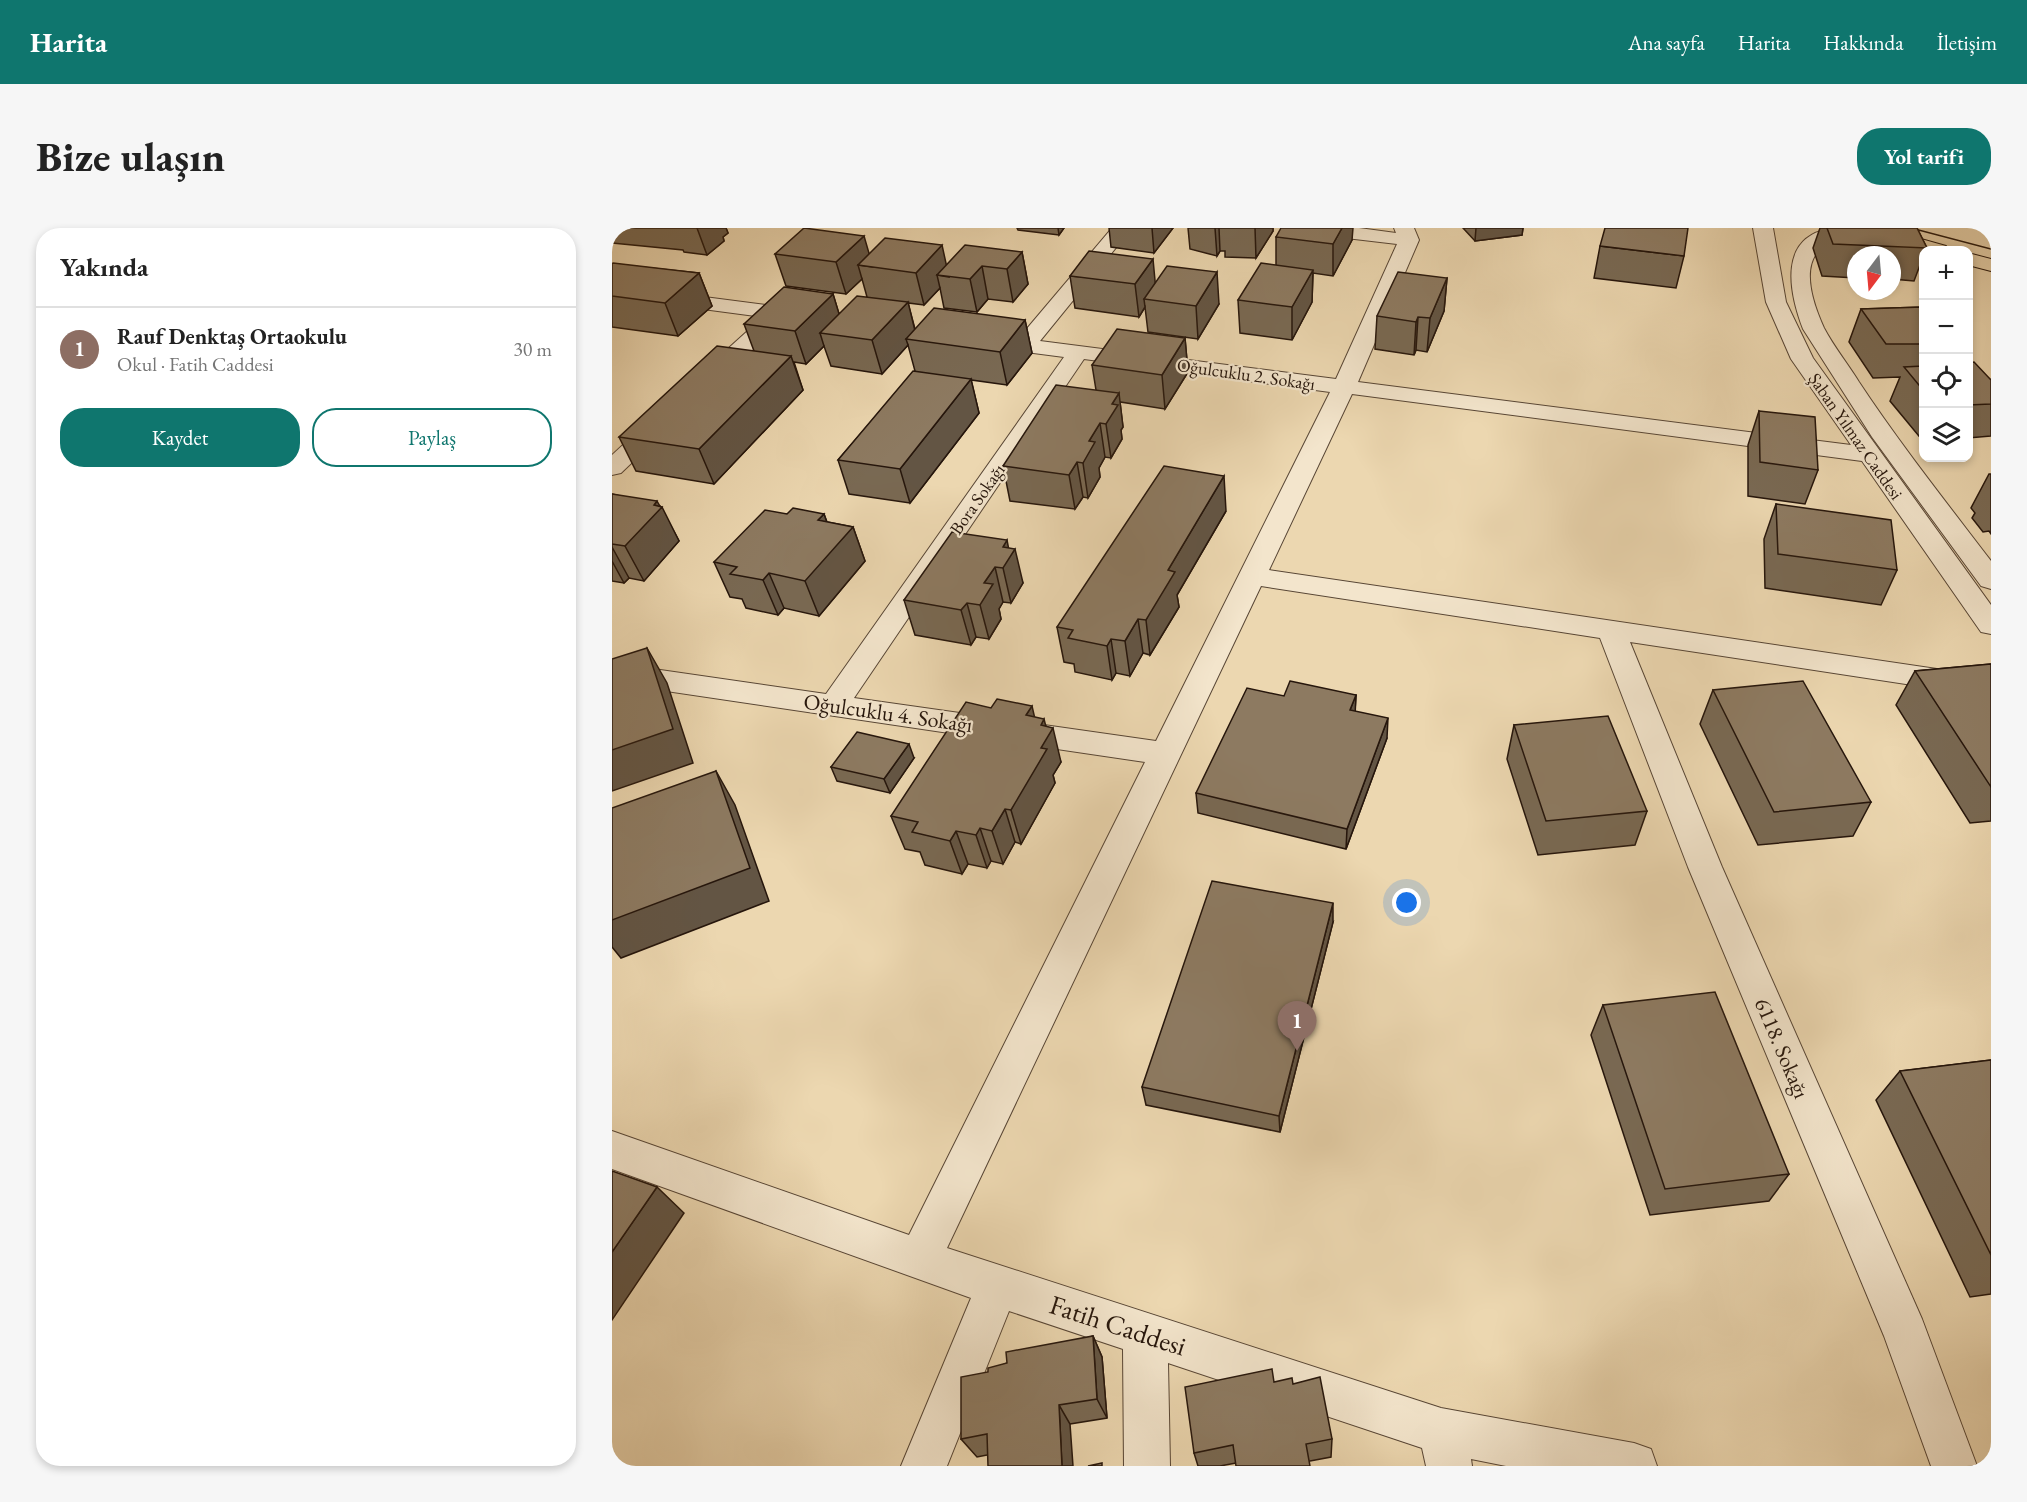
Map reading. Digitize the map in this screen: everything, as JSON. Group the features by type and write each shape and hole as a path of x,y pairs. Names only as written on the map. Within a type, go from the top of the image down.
{"main road":[{"path":"1864,229 1925,246"},
{"path":"1973,260 1991,265"}],"street":[{"path":"1025,345 1122,228"},
{"path":"919,1260 1344,387 1407,234 1312,228"},
{"name":"Şaban Yılmaz Caddesi","path":"1763,228 1776,302 1791,338 1869,455 1991,625"},
{"name":"Şaban Yılmaz Caddesi","path":"1864,229 1835,233 1807,247 1799,266 1801,295 1806,311 1814,329 1880,432 1991,580"},
{"path":"612,291 827,319"},
{"path":"696,390 780,313"},
{"name":"Oğulcuklu 2. Sokağı","path":"967,338 1869,455"},
{"name":"Bora Sokağı","path":"834,705 1078,352"},
{"path":"612,468 679,406"},
{"path":"1252,576 1991,687"},
{"name":"6118. Sokağı","path":"1611,630 1705,867 1901,1324 1954,1466"},
{"name":"Oğulcuklu 4. Sokağı","path":"612,673 1165,754"},
{"name":"Fatih Caddesi","path":"612,1150 919,1260 1145,1334 1445,1449 1634,1466"},
{"path":"924,1466 997,1286"},
{"path":"1145,1334 1148,1466"}],"building":[{"path":"804,228 864,236 836,262 775,254"},
{"path":"1281,228 1342,228 1333,244 1276,237"},
{"path":"1605,228 1688,228 1684,256 1600,246"},
{"path":"1827,228 1917,228 1926,246 1919,248 1833,244"},
{"path":"885,238 942,245 916,273 858,265"},
{"path":"965,245 1022,252 1007,269 982,266 970,279 937,275"},
{"path":"1089,251 1153,259 1135,284 1070,276"},
{"path":"613,263 699,273 665,303 612,296"},
{"path":"1261,263 1313,270 1292,307 1238,300"},
{"path":"1167,266 1217,272 1196,306 1144,299"},
{"path":"1398,272 1447,278 1430,318 1418,317 1416,322 1377,316"},
{"path":"784,287 833,294 795,331 744,324"},
{"path":"857,296 908,302 872,340 820,333"},
{"path":"1919,307 1919,344 1886,344 1861,309"},
{"path":"934,308 1025,320 1000,352 906,339"},
{"path":"1117,329 1185,338 1162,375 1092,365"},
{"path":"717,346 791,356 699,449 619,437"},
{"path":"1973,362 1991,380 1991,404 1973,405"},
{"path":"1919,366 1919,385 1904,367"},
{"path":"913,371 971,379 900,469 838,460"},
{"path":"1056,385 1119,393 1112,404 1118,405 1106,424 1100,423 1089,441 1095,442 1083,463 1077,462 1069,475 1003,466"},
{"path":"1759,411 1815,417 1818,470 1760,462"},
{"path":"1164,466 1224,476 1168,570 1175,572 1146,620 1138,619 1125,641 1111,639 1107,646 1068,638 1073,630 1057,627"},
{"path":"612,494 657,501 654,505 662,507 625,546 612,544"},
{"path":"1776,504 1891,520 1897,570 1778,554"},
{"path":"793,508 824,514 818,520 853,527 805,581 769,573 763,580 730,574 737,567 714,562 765,510 787,514"},
{"path":"952,532 1007,540 1003,547 1015,549 1003,568 995,567 984,583 993,584 980,605 967,603 961,610 904,600"},
{"path":"647,648 673,729 612,750 612,659"},
{"path":"1991,664 1991,787 1915,671"},
{"path":"1290,681 1356,695 1350,710 1388,718 1347,829 1196,793 1247,688 1284,696"},
{"path":"1803,681 1871,802 1774,812 1713,690"},
{"path":"997,699 1032,706 1026,715 1044,719 1041,725 1053,728 1041,748 1047,749 1011,810 1005,809 992,831 980,828 976,835 956,831 950,841 912,832 918,822 891,816 966,702 991,708"},
{"path":"1608,716 1647,811 1546,821 1514,725"},
{"path":"857,732 909,744 884,779 831,767"},
{"path":"716,771 750,868 612,920 612,808"},
{"path":"1212,881 1333,903 1279,1116 1142,1087"},
{"path":"1715,992 1789,1174 1665,1189 1603,1005"},
{"path":"1991,1060 1991,1255 1900,1071"},
{"path":"612,1171 657,1187 612,1252"},
{"path":"1093,1336 1097,1399 1059,1405 1062,1466 988,1466 987,1434 961,1439 961,1377 988,1372 988,1368 1007,1363 1006,1352"},
{"path":"1272,1369 1274,1382 1292,1378 1293,1384 1320,1377 1332,1439 1306,1444 1310,1466 1236,1466 1233,1445 1194,1453 1185,1387"}],"tram line":[{"path":"1911,228 1991,249"}],"place":[{"name":"Rauf Denktaş Ortaokulu","path":"1297,1051"}]}
